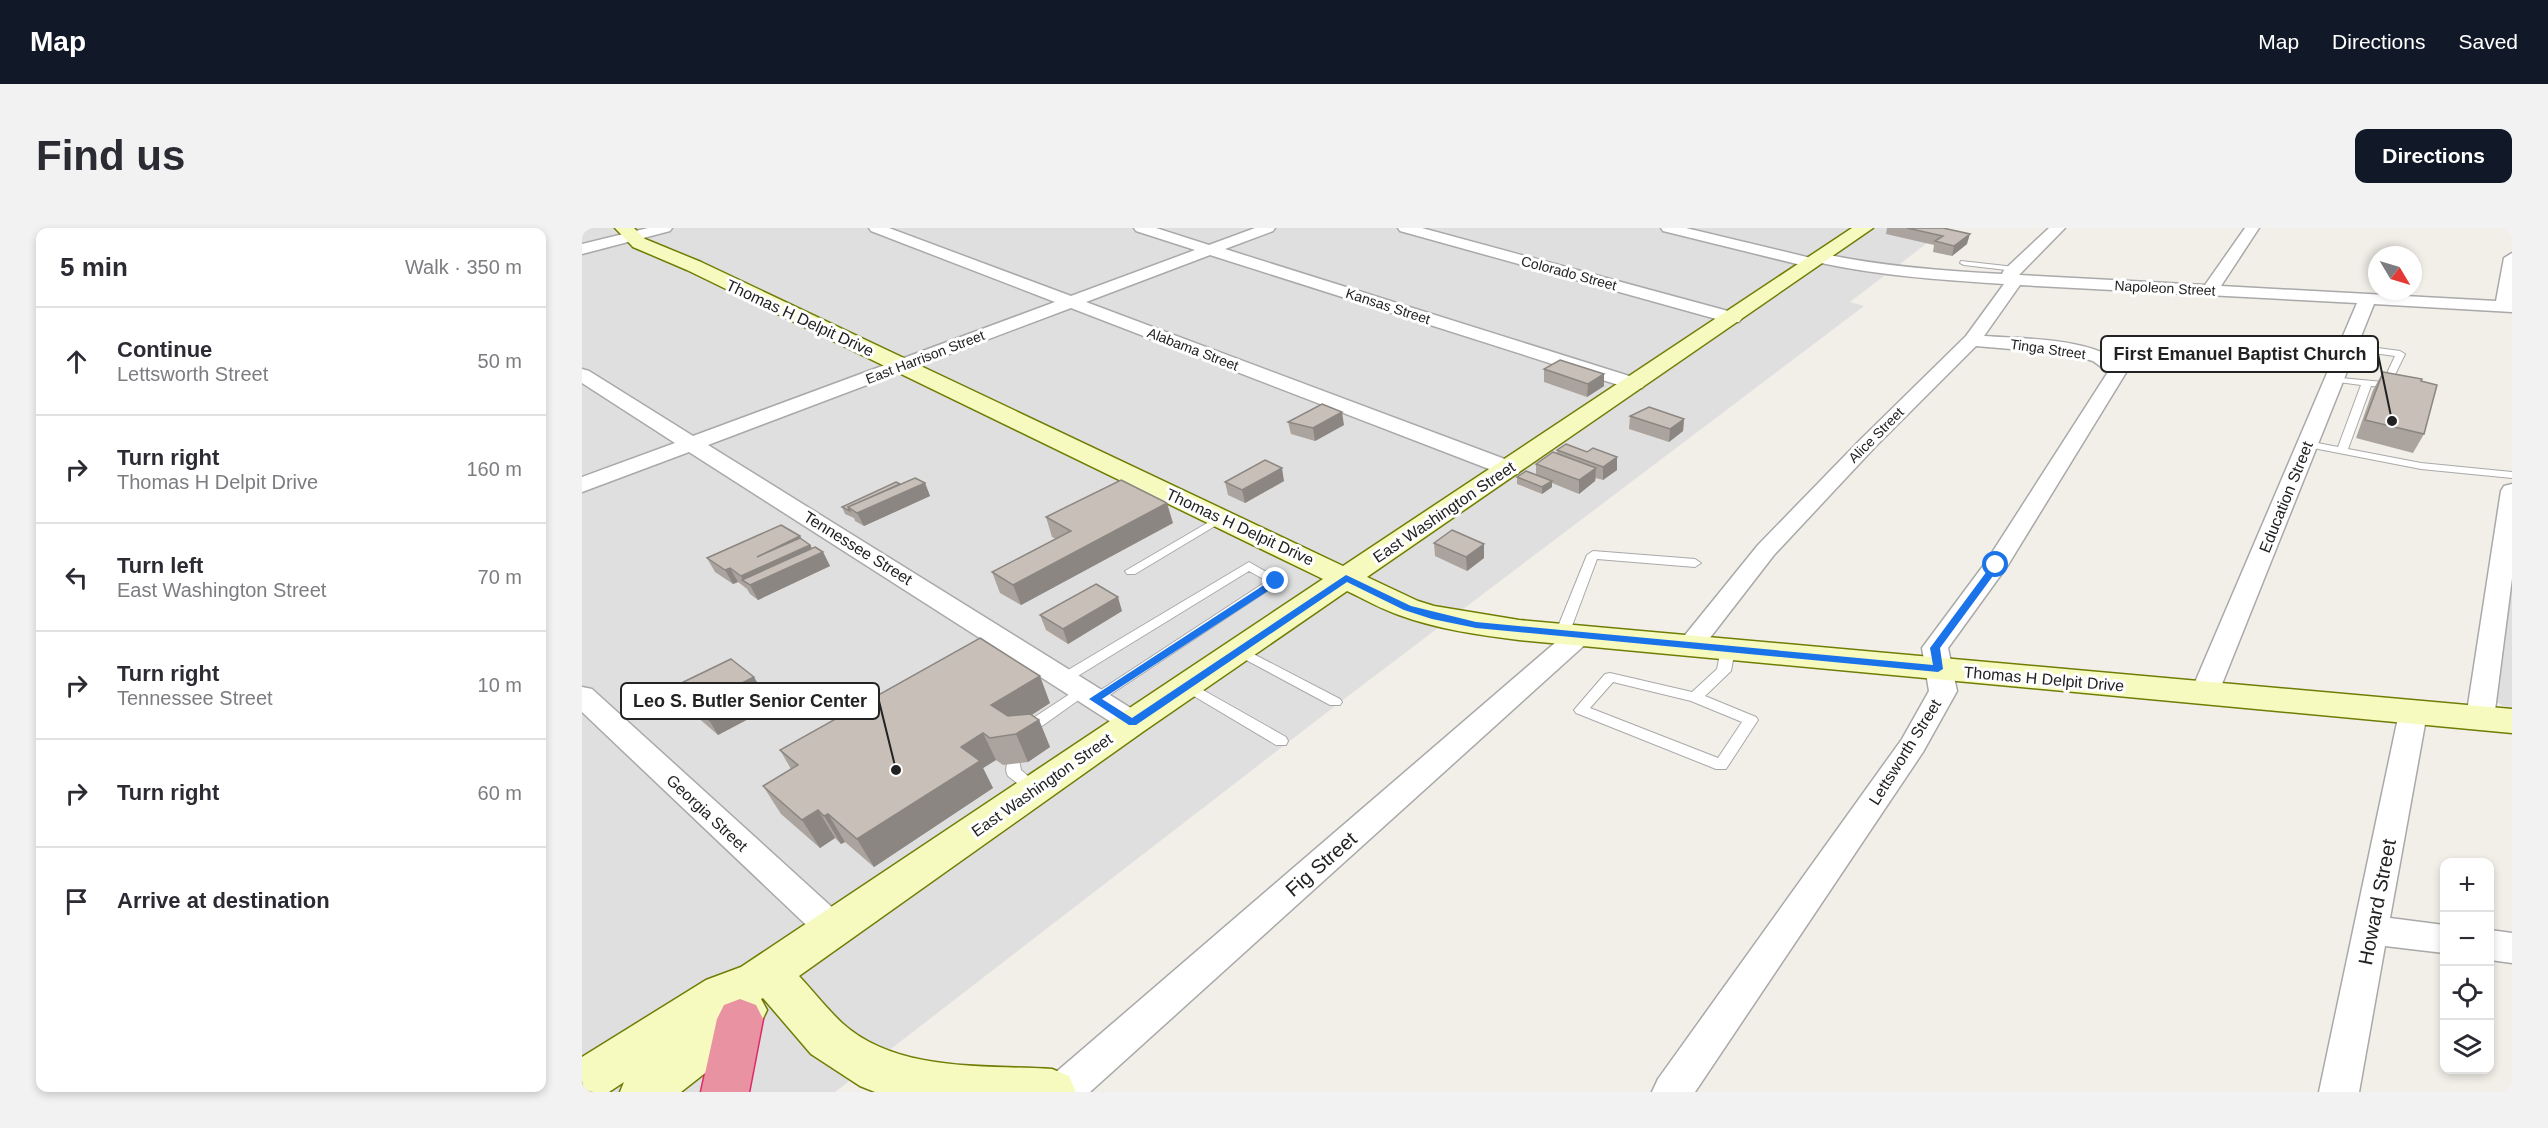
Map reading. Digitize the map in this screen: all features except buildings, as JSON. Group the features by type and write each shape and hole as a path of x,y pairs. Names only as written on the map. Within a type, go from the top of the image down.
{"highway":[{"path":"725,1092 755,991"}],"main road":[{"name":"East Washington Street","path":"755,991 1025,777 1132,723 1864,228"},
{"name":"Thomas H Delpit Drive","path":"629,232 639,243 694,266 1407,608 1432,616 1476,625 1570,635 2512,721"},
{"path":"644,1092 755,991"},
{"path":"582,1083 722,994 755,991 877,1071 923,1084 1052,1092"}],"street":[{"path":"582,249 629,232 665,228"},
{"name":"Alabama Street","path":"876,228 1510,469"},
{"name":"Kansas Street","path":"1141,228 1635,384"},
{"name":"East Harrison Street","path":"582,485 1268,228"},
{"name":"Colorado Street","path":"1405,228 1733,318"},
{"name":"Napoleon Street","path":"1668,228 1816,261 1897,273 2013,274 2210,290 2507,307"},
{"name":"Alice Street","path":"1690,646 1738,583 1791,521 1972,340 2013,283 2013,274 2058,228"},
{"path":"2210,290 2252,228"},
{"path":"2507,307 2512,258"},
{"name":"Education Street","path":"2204,694 2367,300"},
{"name":"Tinga Street","path":"1972,340 2068,349 2099,357 2118,371"},
{"name":"Lettsworth Street","path":"1672,1092 1913,745 1943,691 1935,648 1996,565 2118,371"},
{"name":"Tennessee Street","path":"582,375 1132,723"},
{"path":"2480,718 2509,537 2512,491"},
{"name":"Fig Street","path":"1062,1092 1570,635"},
{"name":"Georgia Street","path":"582,696 832,929"},
{"name":"Howard Street","path":"2339,1092 2413,713"},
{"path":"2372,930 2440,938"},
{"path":"2494,946 2512,948"}],"lane":[{"path":"1964,262 2013,274"},
{"path":"2334,379 2386,385 2400,354 2348,347"},
{"path":"2342,451 2367,382"},
{"path":"2307,444 2421,466 2512,475"},
{"path":"1131,571 1221,518"},
{"path":"1570,635 1593,555 1695,563"},
{"path":"1022,744 1029,728 1080,689 1249,566 1276,581 1080,689"},
{"path":"1695,697 1724,671 1728,650"},
{"path":"1240,651 1335,702"},
{"path":"1610,677 1695,697 1751,720 1721,765 1581,710 1610,677"},
{"path":"1187,686 1281,741"}],"shaded area":[{"path":"582,228 1947,228 1850,302 1864,306 1356,690 835,1092 582,1092"},
{"path":"2512,540 2512,708 2503,706 2494,700"}],"place":[{"name":"First Emanuel Baptist Church","path":"2392,421"},
{"name":"Leo S. Butler Senior Center","path":"896,770"}],"route":[{"path":"1276,581 1094,699 1132,723 1346,578 1407,608 1455,622 1535,632 1938,669 1935,648 1996,565"}]}
